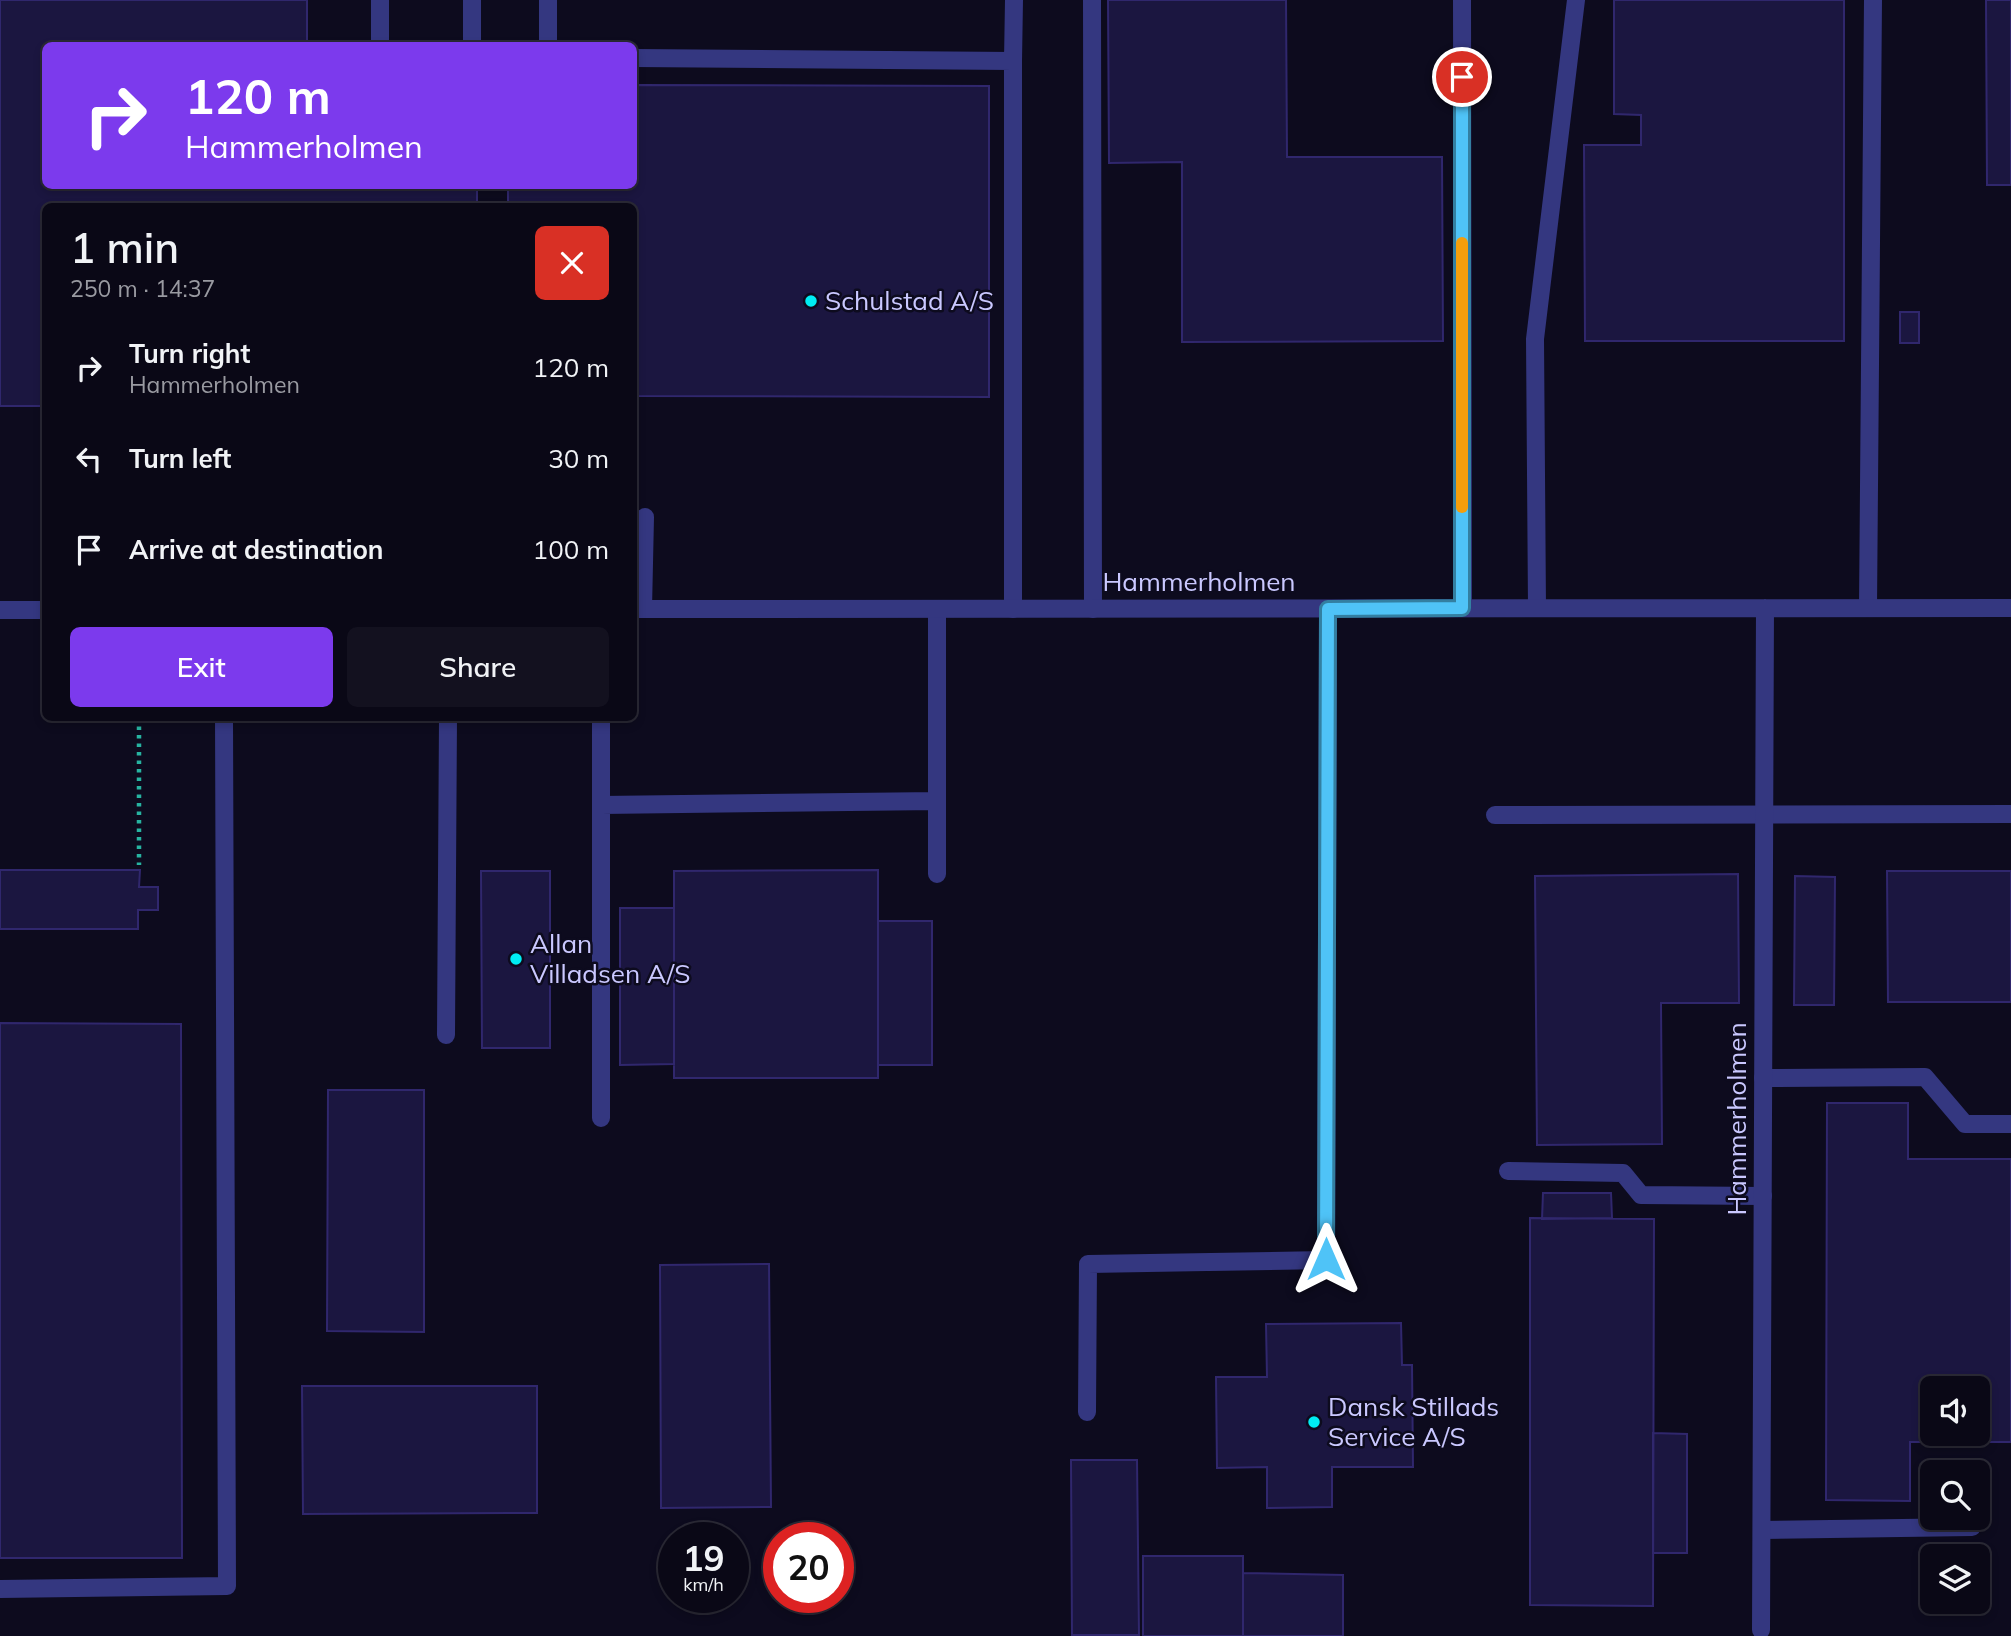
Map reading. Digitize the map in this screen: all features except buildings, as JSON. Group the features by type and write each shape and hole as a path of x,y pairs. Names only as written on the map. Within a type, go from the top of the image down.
{"street":[{"path":"380,0 380,42"},
{"path":"472,0 472,42"},
{"path":"548,0 548,42"},
{"path":"1013,609 1014,0"},
{"path":"1092,0 1093,609"},
{"path":"1462,0 1462,608"},
{"path":"1537,608 1535,339 1576,0"},
{"path":"1868,608 1873,0"},
{"path":"637,58 1013,61"},
{"path":"638,609 645,517"},
{"name":"Hammerholmen","path":"1761,1630 1765,608"},
{"name":"Hammerholmen","path":"638,609 2011,608"},
{"path":"937,609 937,874"},
{"path":"1087,1412 1088,1264 1326,1259 1328,609"},
{"path":"0,610 42,610"},
{"path":"0,1589 227,1586 225,721"},
{"path":"446,1035 448,721"},
{"path":"601,721 601,1118"},
{"path":"601,805 937,801"},
{"path":"1495,816 2011,814"},
{"path":"1763,1078 1925,1077 1965,1124 2011,1125"},
{"path":"1508,1171 1623,1173 1641,1195 1763,1196"},
{"path":"1762,1530 1920,1528"}],"path":[{"path":"139,721 139,865"}],"slow traffic":[{"path":"1462,243 1462,507"}],"place":[{"name":"Schulstad A/S","path":"811,301"},
{"name":"Allan Villadsen A/S","path":"516,959"},
{"name":"Dansk Stillads Service A/S","path":"1314,1422"}],"route":[{"path":"1326,1259 1328,609 1462,608 1462,77"}]}
